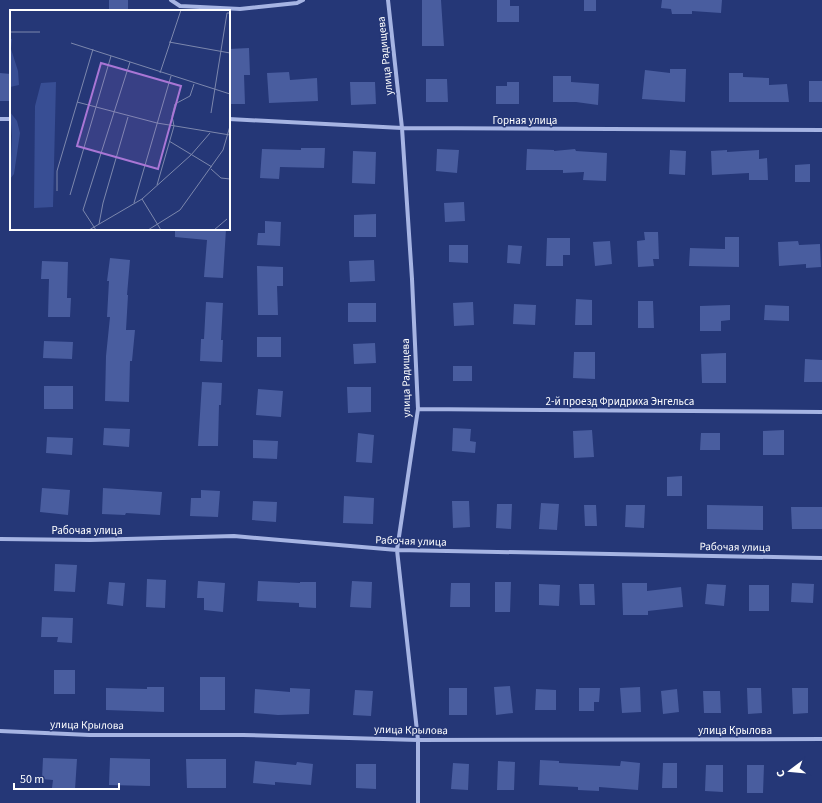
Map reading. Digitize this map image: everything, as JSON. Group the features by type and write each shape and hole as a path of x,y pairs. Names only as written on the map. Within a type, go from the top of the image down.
{"street":[{"path":"170,0 180,6 240,9 297,3 303,0"},
{"name":"улица Радищева","path":"388,0 402,128 412,279 418,409 397,550 418,740 418,803"},
{"name":"Горная улица","path":"230,119 402,128 822,130"},
{"name":"2-й проезд Фридриха Энгельса","path":"418,409 822,412"},
{"name":"Рабочая улица","path":"0,539 90,540 234,536 397,550 822,558"},
{"name":"улица Крылова","path":"0,731 90,735 243,735 418,740 822,739"}],"building":[{"path":"109,0 128,0 128,10 109,10"},
{"path":"422,0 441,0 444,46 422,46"},
{"path":"497,0 510,0 510,6 519,6 519,22 497,22"},
{"path":"584,0 596,0 596,11 584,11"},
{"path":"662,0 722,0 721,13 692,11 692,14 672,14 671,9 661,8"},
{"path":"249,48 250,75 244,75 245,104 230,104 230,49"},
{"path":"670,69 686,69 685,102 642,99 645,70 670,73"},
{"path":"289,72 290,80 317,78 318,101 269,103 267,73"},
{"path":"0,73 10,74 10,101 0,101"},
{"path":"729,73 743,73 743,77 769,78 769,85 787,84 789,102 729,102"},
{"path":"553,76 571,76 571,82 599,84 598,105 576,102 553,102"},
{"path":"426,79 447,79 448,102 426,102"},
{"path":"809,81 822,81 822,102 809,102"},
{"path":"350,82 375,82 376,104 351,105"},
{"path":"507,82 519,82 519,104 496,104 496,86 507,86"},
{"path":"301,148 325,148 324,168 280,167 279,179 260,178 262,149 301,150"},
{"path":"437,149 459,150 457,173 436,171"},
{"path":"527,149 554,151 575,149 576,151 607,153 606,181 583,180 584,172 563,173 563,170 526,170"},
{"path":"670,150 686,151 685,175 669,174"},
{"path":"727,150 727,152 759,150 759,159 767,158 768,180 749,180 749,173 712,175 711,151"},
{"path":"353,151 376,152 375,184 352,183"},
{"path":"810,164 810,182 795,182 795,165"},
{"path":"464,202 465,221 445,222 444,203"},
{"path":"376,214 376,237 354,237 354,215"},
{"path":"265,221 281,222 280,246 257,245 258,233 265,233"},
{"path":"175,230 226,230 223,278 204,277 207,240 175,237"},
{"path":"644,232 658,232 659,259 653,259 654,266 638,267 637,241 645,240"},
{"path":"725,237 739,237 739,267 689,266 690,248 725,249"},
{"path":"547,238 570,238 570,255 563,255 563,266 546,266"},
{"path":"610,241 612,264 595,266 593,242"},
{"path":"798,241 799,245 820,244 821,267 806,268 806,264 779,266 778,242"},
{"path":"449,245 468,245 468,263 449,262"},
{"path":"508,245 522,246 520,264 507,263"},
{"path":"110,258 130,260 126,330 135,330 132,361 130,361 129,402 105,401 106,356 110,317 107,317 109,281 107,281"},
{"path":"374,260 375,281 350,282 349,261"},
{"path":"42,261 68,262 67,298 71,298 70,317 48,317 49,279 41,279"},
{"path":"257,266 283,267 283,286 277,286 278,315 258,315"},
{"path":"576,299 592,300 592,325 575,325"},
{"path":"638,301 653,301 654,328 638,328"},
{"path":"206,302 223,303 221,340 223,340 222,362 200,361 201,339 204,339"},
{"path":"473,302 474,325 454,326 453,303"},
{"path":"348,303 376,303 376,322 348,322"},
{"path":"514,304 536,305 535,325 513,324"},
{"path":"730,305 730,320 721,321 721,331 700,331 700,306"},
{"path":"765,305 789,306 789,321 764,320"},
{"path":"257,337 281,337 281,357 257,357"},
{"path":"44,341 73,342 72,359 43,358"},
{"path":"375,343 376,363 354,364 353,344"},
{"path":"574,352 595,352 595,379 573,378"},
{"path":"726,353 726,383 702,383 701,354"},
{"path":"805,359 822,360 822,382 804,382"},
{"path":"453,366 472,366 472,381 453,381"},
{"path":"202,382 222,383 221,405 219,405 218,446 198,446"},
{"path":"44,386 73,386 73,409 44,409"},
{"path":"347,387 371,387 371,412 348,413"},
{"path":"258,389 283,391 281,417 256,415"},
{"path":"104,428 130,429 129,447 103,445"},
{"path":"453,428 471,429 470,441 476,442 475,453 452,451"},
{"path":"592,430 594,457 574,458 573,431"},
{"path":"784,430 784,455 763,455 763,431"},
{"path":"358,433 374,435 372,463 356,462"},
{"path":"701,433 720,433 720,450 700,450"},
{"path":"47,437 73,438 72,455 46,453"},
{"path":"253,440 278,441 277,459 253,458"},
{"path":"682,476 682,496 667,496 667,477"},
{"path":"42,488 70,490 68,515 40,512"},
{"path":"103,488 162,492 160,515 126,513 125,515 102,514"},
{"path":"201,490 220,491 218,517 190,516 191,498 201,498"},
{"path":"344,496 374,498 373,524 343,523"},
{"path":"253,501 277,502 276,522 252,520"},
{"path":"452,501 469,501 470,527 453,528"},
{"path":"541,503 559,504 557,530 539,529"},
{"path":"497,504 512,504 511,529 496,528"},
{"path":"584,505 596,505 597,526 585,526"},
{"path":"626,505 645,505 644,528 625,527"},
{"path":"707,505 763,506 763,530 707,529"},
{"path":"791,507 822,507 822,529 792,529"},
{"path":"55,564 77,565 75,592 54,591"},
{"path":"147,579 166,580 165,608 146,607"},
{"path":"198,581 225,583 223,612 204,610 204,598 197,598"},
{"path":"258,581 300,583 316,582 316,608 299,607 299,603 257,601"},
{"path":"352,581 372,582 371,608 350,607"},
{"path":"109,582 125,583 123,606 107,604"},
{"path":"495,582 511,582 510,612 495,612"},
{"path":"451,583 470,583 470,607 450,607"},
{"path":"622,583 647,583 647,591 681,587 683,607 648,611 648,615 623,615"},
{"path":"792,583 814,584 813,603 791,602"},
{"path":"539,584 560,585 559,606 539,605"},
{"path":"579,584 594,584 595,605 580,605"},
{"path":"707,584 726,585 724,606 705,604"},
{"path":"749,585 769,585 769,611 749,611"},
{"path":"42,617 73,618 72,643 57,642 58,637 41,637"},
{"path":"54,670 75,670 75,694 54,694"},
{"path":"200,677 225,677 225,710 200,710"},
{"path":"510,686 513,713 496,715 494,687"},
{"path":"147,687 164,687 164,712 106,710 106,688 147,689"},
{"path":"640,687 641,712 622,713 620,688"},
{"path":"290,688 310,689 309,714 278,715 254,713 255,689 290,692"},
{"path":"449,688 467,688 467,715 449,715"},
{"path":"579,688 600,688 599,702 594,702 594,711 579,711"},
{"path":"747,688 761,688 762,713 748,714"},
{"path":"792,688 808,688 808,713 793,714"},
{"path":"536,689 556,690 556,710 535,710"},
{"path":"677,689 679,712 663,714 661,691"},
{"path":"355,690 373,691 371,716 353,715"},
{"path":"703,691 720,691 721,713 704,713"},
{"path":"43,758 77,759 75,790 52,788 53,780 42,779"},
{"path":"110,758 150,759 150,786 109,785"},
{"path":"186,759 226,759 226,788 187,788"},
{"path":"540,760 559,761 559,763 620,766 621,761 640,763 638,790 599,787 599,791 578,790 578,787 539,785"},
{"path":"255,761 296,765 297,762 313,764 311,785 275,782 275,785 253,783"},
{"path":"498,761 515,762 514,790 497,790"},
{"path":"453,763 469,764 468,790 451,789"},
{"path":"663,763 677,763 677,788 662,788"},
{"path":"356,764 376,764 376,789 356,788"},
{"path":"706,765 723,765 723,792 705,791"},
{"path":"747,765 764,765 763,793 747,793"}]}
